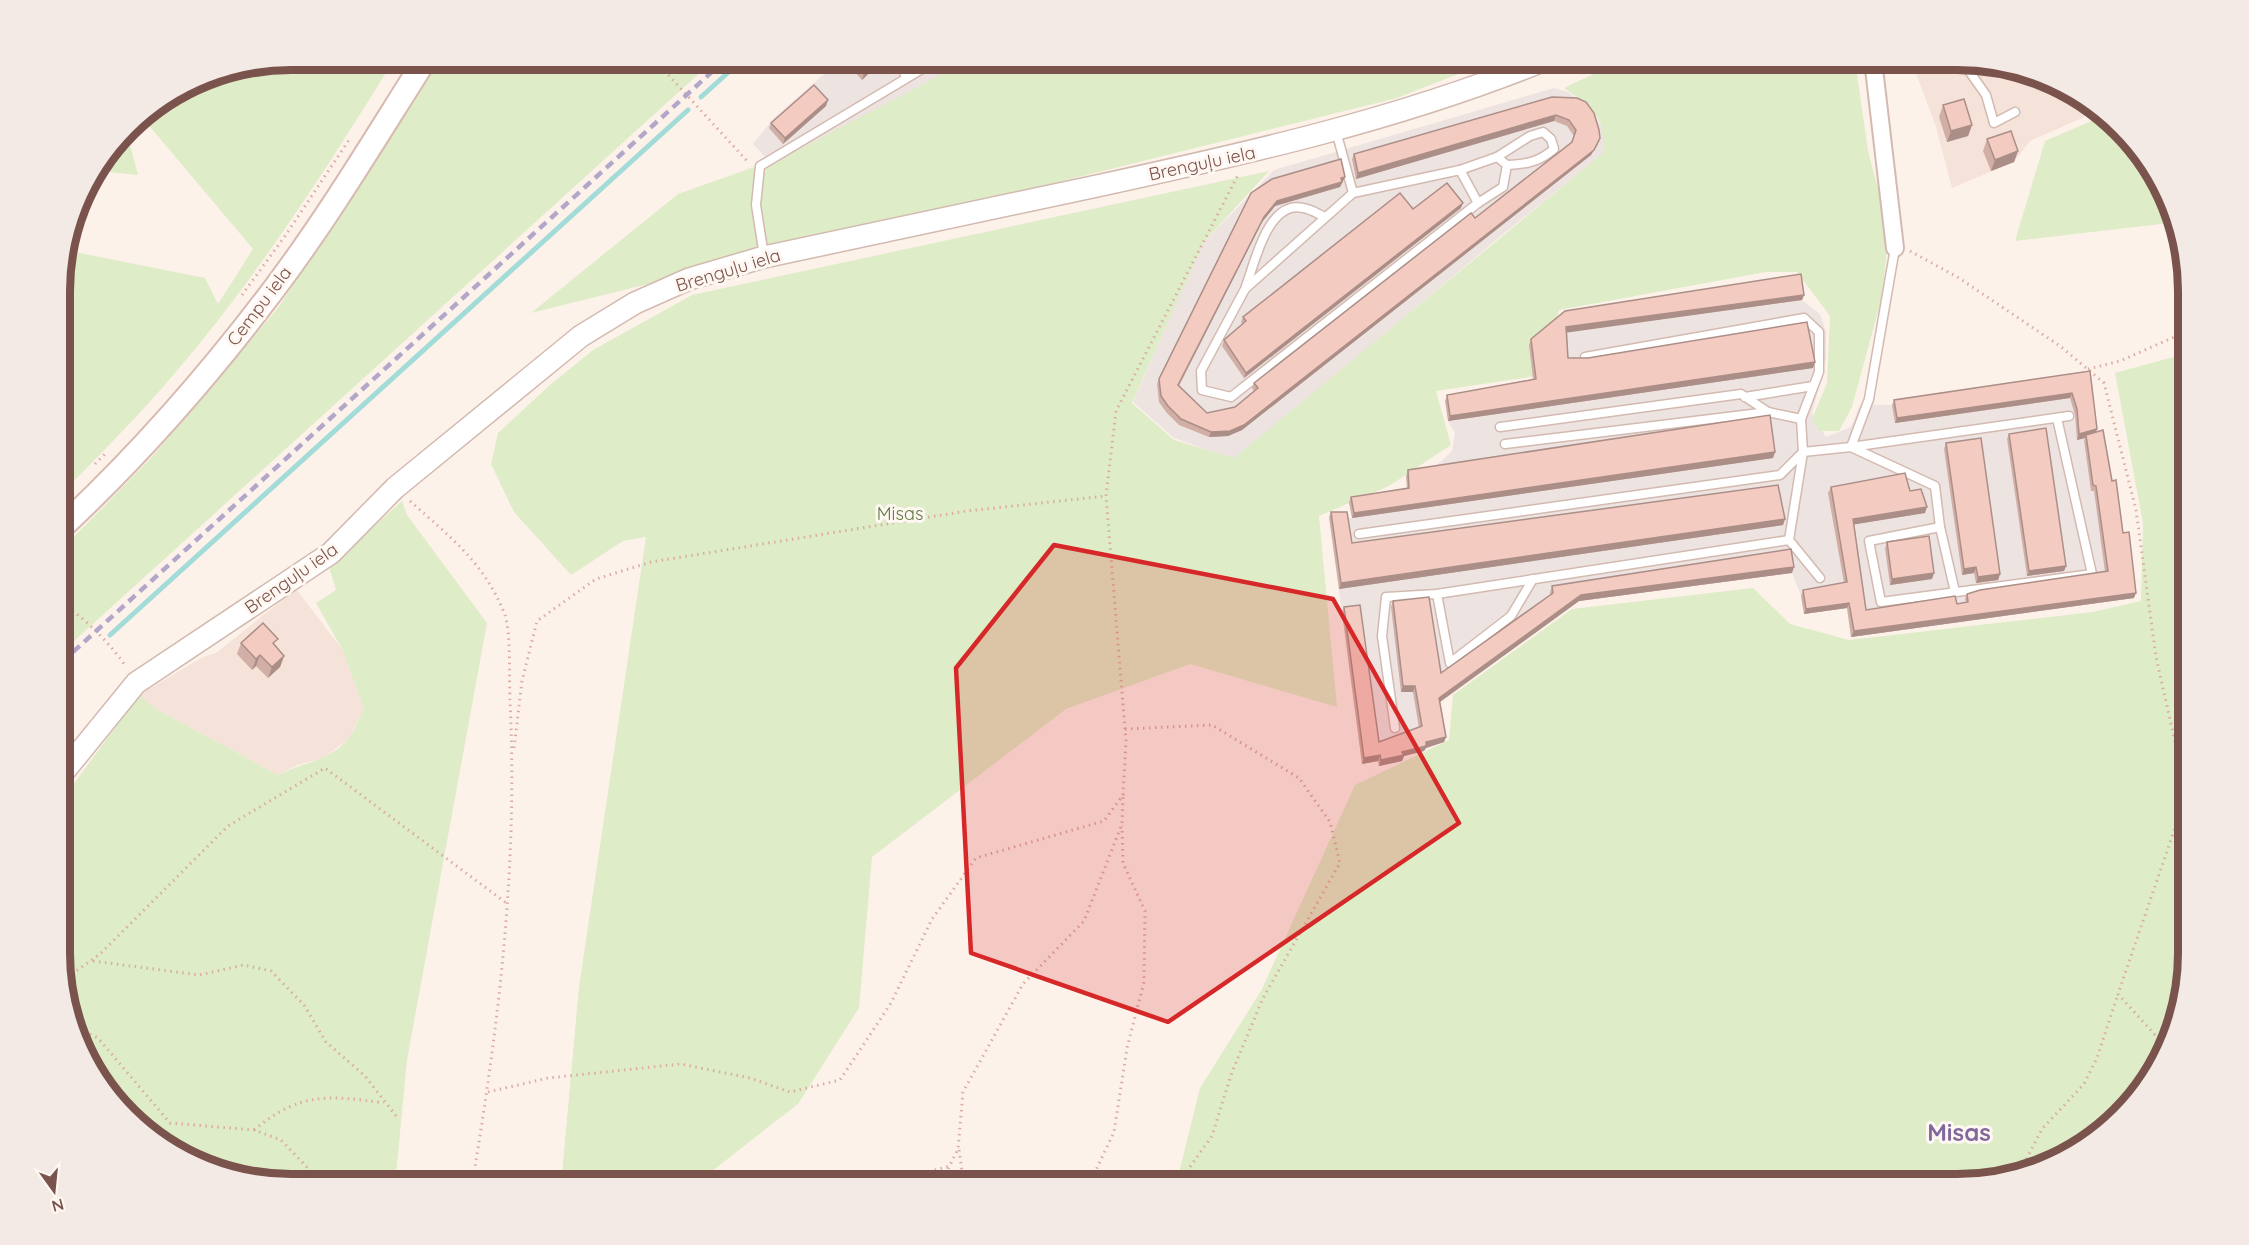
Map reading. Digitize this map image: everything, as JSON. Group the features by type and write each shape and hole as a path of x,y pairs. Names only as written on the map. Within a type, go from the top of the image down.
{"main road":[{"name":"Cempu iela","path":"70,515 120,472 229,347 328,212 419,70"}],"street":[{"name":"Brenguļu iela","path":"70,764 136,683 331,553 395,488 581,336 635,303 689,279 765,257 1250,153 1336,131 1521,70"},
{"path":"1874,70 1895,248"}],"lane":[{"path":"899,82 909,70"},
{"path":"765,257 756,205 760,166 920,70"},
{"path":"1967,71 1986,95 1994,123 2015,112"},
{"path":"1336,131 1353,193"},
{"path":"1245,289 1353,193 1460,170 1497,157 1530,136 1543,132 1551,139 1554,148 1542,159 1528,164 1507,165 1497,157"},
{"path":"1325,217 1302,207 1286,208 1269,224 1245,289 1201,371 1202,390 1231,397 1478,203 1503,187 1507,165"},
{"path":"1460,170 1478,203"},
{"path":"1851,447 1869,399 1895,248"},
{"path":"1585,357 1804,318 1820,332 1819,372 1801,419 1803,452 1789,540 1820,578"},
{"path":"1745,397 1813,386"},
{"path":"1500,427 1741,394 1768,412"},
{"path":"1505,444 1768,412 1801,419"},
{"path":"1359,534 1780,475 1803,452 2069,416"},
{"path":"1940,527 1869,541 1881,602 2092,574 2057,418"},
{"path":"1851,447 1935,486 1940,527 1955,592"},
{"path":"1395,728 1382,636 1386,597 1437,594 1789,540"},
{"path":"1437,594 1450,663 1511,616 1533,579"}],"path":[{"path":"664,70 747,159 758,190"},
{"path":"238,300 285,236 354,132"},
{"path":"1094,1174 1113,1132 1127,1048 1144,982 1145,911 1123,863 1125,729 1106,496 1116,411 1250,153"},
{"path":"1895,248 1911,251 1959,278 2060,345 2104,383 2136,510 2156,657 2178,756"},
{"path":"2088,369 2120,361 2178,335"},
{"path":"94,466 110,449"},
{"path":"395,488 458,544 489,579 506,618 513,756 509,905 488,1092 474,1174"},
{"path":"513,756 522,681 537,621 596,579 651,562 781,540 967,511 1106,496"},
{"path":"70,608 118,654 136,683"},
{"path":"1125,729 1212,725 1299,778 1330,822 1340,863 1263,998 1232,1072 1212,1136 1185,1174"},
{"path":"71,974 91,960 228,826 325,768 509,905"},
{"path":"488,1092 548,1078 681,1064 750,1078 790,1092 840,1080 891,1003 932,919 976,858 1104,821 1123,795"},
{"path":"2023,1165 2042,1129 2084,1084 2097,1058 2177,822 2178,809"},
{"path":"947,1174 958,1149 963,1092 1023,984 1084,921 1122,824"},
{"path":"91,960 199,975 244,965 271,971 304,1005 326,1042 365,1076 397,1117"},
{"path":"2118,994 2161,1041"},
{"path":"85,1032 98,1038 170,1123 254,1130 280,1140 313,1174"},
{"path":"254,1130 276,1111 301,1101 336,1096 386,1103"},
{"path":"958,1149 962,1174"},
{"path":"911,1174 952,1166"}],"highlighted area":[{"path":"1054,545 1333,599 1459,823 1168,1022 971,953 956,668"}],"shaded area":[{"path":"829,70 955,70 772,164 753,144 774,118"},
{"path":"1915,70 1987,72 2015,78 2055,93 2090,115 2030,141 2014,162 1952,188 1936,127"},
{"path":"1554,88 1568,92 1593,110 1604,132 1603,154 1502,235 1235,460 1174,438 1133,402 1203,243 1274,170"},
{"path":"1799,279 1802,300 1820,314 1826,332 1826,358 1812,414 1826,437 1851,427 1860,405 1892,405 2088,377 2095,437 2130,573 2134,598 1851,637 1847,608 1804,614 1801,596 1792,573 1579,601 1437,704 1424,751 1401,757 1402,761 1379,766 1377,761 1362,764 1329,517 1352,518 1349,502 1407,493 1406,476 1430,472 1452,451 1455,433 1448,421 1533,384 1529,345 1563,316"},
{"path":"296,589 342,649 364,708 350,738 323,758 297,765 278,775 156,709 139,695 203,657 216,653"}],"green space":[{"path":"291,70 388,70 290,221 235,298 150,401 73,482 70,482 70,291 74,252 205,278 218,304 253,249 148,124 194,93 234,78 262,72"},
{"path":"433,70 703,70 70,645 70,541 151,458 278,308"},
{"path":"950,70 1468,70 1397,98 531,313 678,194 788,155"},
{"name":"Misas","path":"1602,70 1856,70 1868,151 1889,231 1882,297 1852,407 1839,431 1819,431 1812,419 1827,383 1830,316 1797,272 1766,272 1559,310 1536,376 1436,391 1451,445 1389,486 1319,516 1337,707 1190,664 1066,709 872,857 859,1008 798,1104 708,1174 562,1174 579,987 646,537 623,541 571,575 514,512 491,464 498,433 550,385 593,350 692,295 1269,171 1204,242 1132,403 1174,440 1234,458 1603,153 1602,130 1595,114 1564,88"},
{"path":"2096,119 2114,135 2133,157 2156,194 2168,223 2015,241 2045,141"},
{"path":"129,141 138,175 106,172"},
{"name":"Misas","path":"2178,356 2178,968 2171,1011 2156,1051 2133,1088 2103,1120 2068,1145 2042,1158 2015,1167 1972,1174 1179,1174 1200,1088 1261,991 1355,785 1449,740 1453,695 1572,609 1753,588 1790,624 1849,640 2093,612 2141,601 2143,523 2115,373"},
{"path":"402,501 407,515 487,623 407,1060 396,1174 262,1173 220,1163 181,1145 146,1120 116,1088 87,1038 72,983 70,789 139,695 156,709 278,775 334,751 354,731 364,708 342,649 316,603 336,590 329,567"}],"building":[{"path":"814,85 828,100 785,138 771,123"},
{"path":"1552,97 1577,98 1586,102 1594,113 1599,130 1600,138 1594,150 1244,425 1230,431 1211,432 1181,419 1168,406 1161,396 1159,379 1251,193 1272,179 1341,159 1345,177 1341,178 1342,182 1277,201 1264,217 1178,385 1207,413 1235,407 1258,388 1254,383 1471,213 1475,218 1572,142 1576,130 1569,120 1556,115 1358,173 1354,154"},
{"path":"1964,99 1972,125 1951,131 1943,105"},
{"path":"2011,131 2018,151 1995,160 1987,139"},
{"path":"1447,183 1463,203 1246,373 1224,340 1246,321 1243,317 1400,193 1413,209"},
{"path":"1801,274 1804,295 1566,327 1568,358 1588,358 1807,322 1815,362 1450,416 1447,395 1536,379 1531,339 1565,311"},
{"path":"2090,371 2097,429 2079,434 2077,409 2072,393 1897,418 1894,400"},
{"path":"1770,415 1775,452 1354,513 1351,497 1409,488 1408,470"},
{"path":"2046,428 2066,566 2029,571 2009,434"},
{"path":"2103,430 2112,481 2116,480 2123,533 2129,532 2136,593 1854,631 1849,603 1806,609 1803,590 1847,582 1831,487 1905,473 1910,491 1921,489 1927,507 1853,519 1866,610 1955,596 1957,604 1968,602 1967,594 1980,590 2108,571 2086,435"},
{"path":"1981,438 2000,574 1978,577 1976,567 1964,569 1946,443"},
{"path":"1778,485 1785,519 1341,583 1331,512 1347,512 1352,543"},
{"path":"1929,536 1934,573 1892,579 1887,542"},
{"path":"1791,549 1794,567 1581,595 1439,698 1446,737 1426,742 1426,746 1402,752 1404,755 1381,760 1380,755 1364,758 1344,607 1360,605 1379,742 1422,726 1415,686 1403,686 1393,601 1429,597 1441,673 1553,593 1552,586"},
{"path":"263,623 278,639 273,643 284,656 272,667 260,655 256,659 241,643"}],"waterway":[{"path":"701,97 731,70"},
{"path":"110,635 688,110"}],"railway":[{"path":"70,655 714,70"}],"district":[{"name":"Misas","path":"1959,1132"}]}
